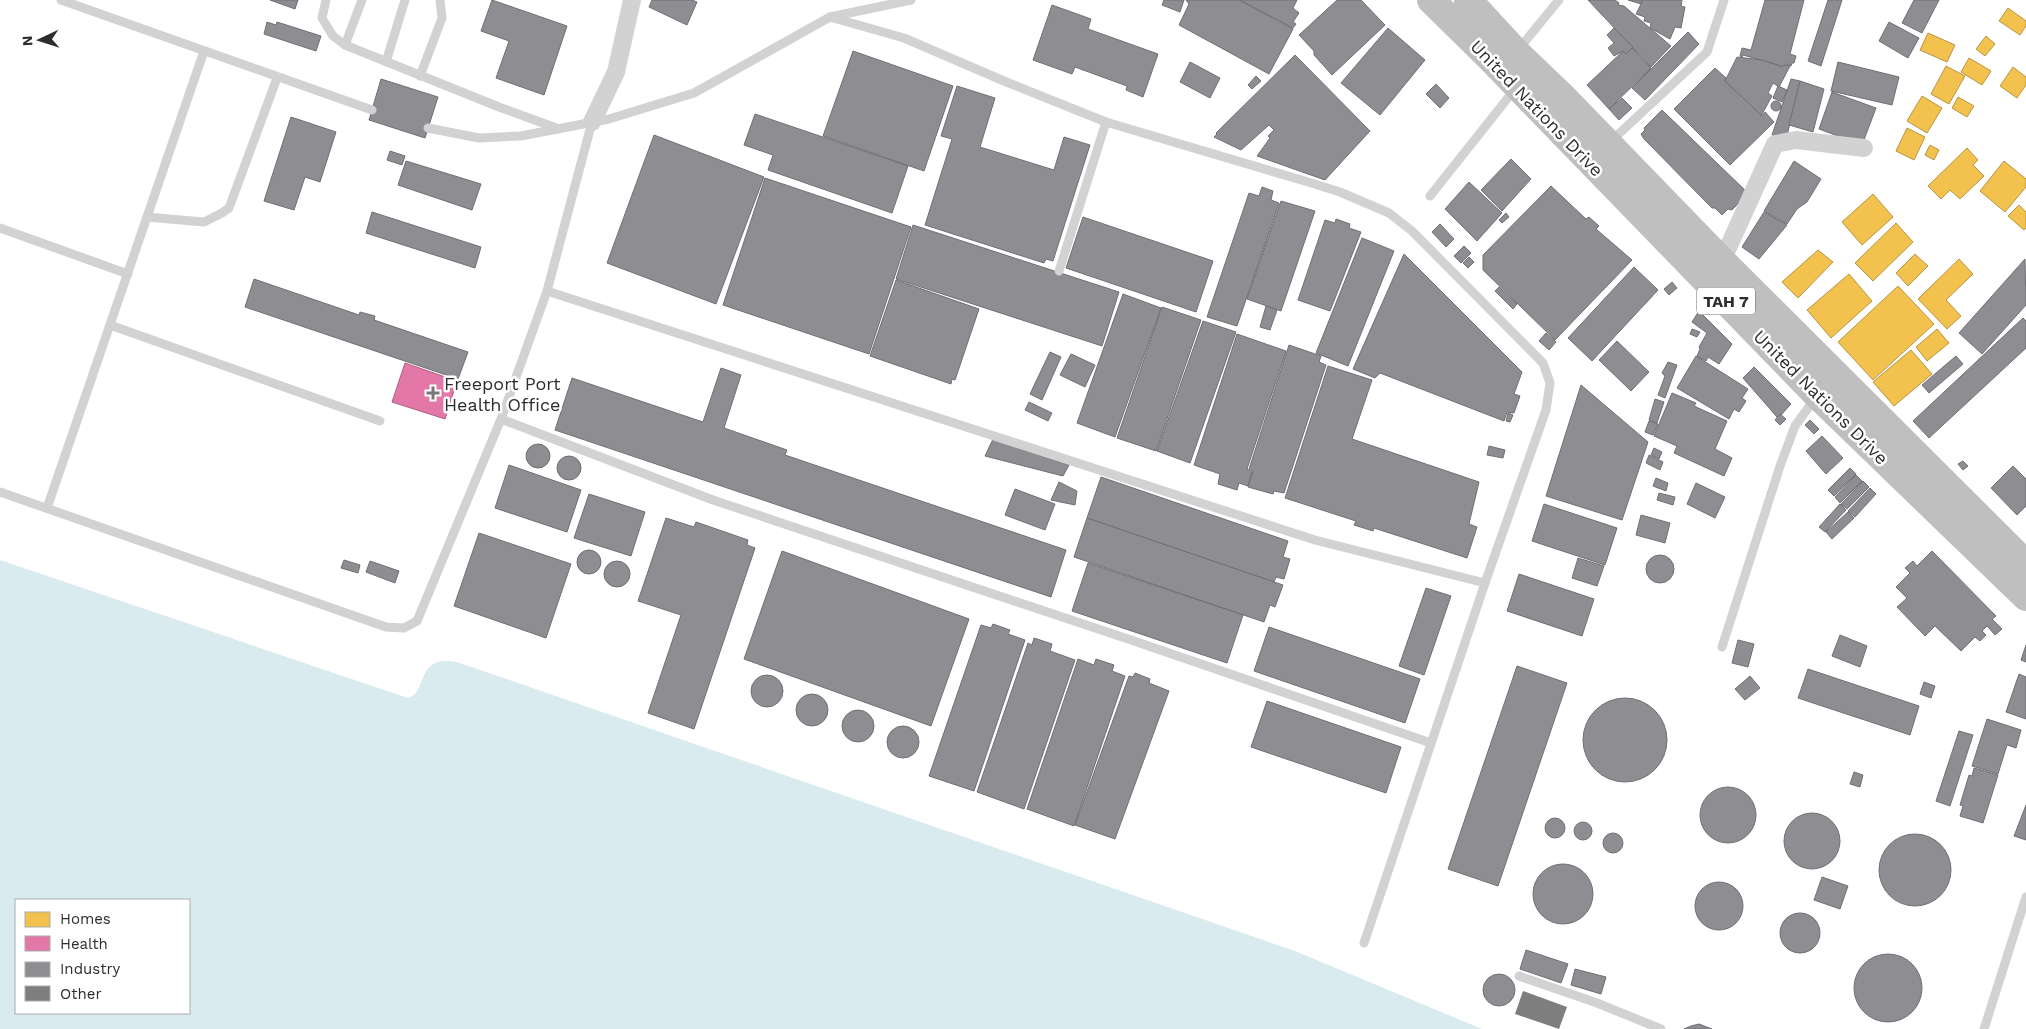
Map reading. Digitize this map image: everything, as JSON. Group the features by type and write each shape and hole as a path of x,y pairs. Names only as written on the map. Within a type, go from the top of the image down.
{"highway":[{"name":"United Nations Drive","path":"1431,0 1818,394 2026,597"},
{"name":"United Nations Drive","path":"1468,0 1516,52 1722,261 2026,564"}],"street":[{"path":"592,122 616,72 632,0"},
{"path":"1722,261 1774,144 1796,140 1864,148"}],"lane":[{"path":"60,0 372,110"},
{"path":"326,0 322,18 333,36 345,45 559,129"},
{"path":"345,45 362,0"},
{"path":"386,62 405,0"},
{"path":"420,76 442,18 440,0"},
{"path":"428,128 479,138 521,136 592,122 694,93 830,17 911,0"},
{"path":"1516,52 1559,0"},
{"path":"1608,144 1707,52 1724,0"},
{"path":"830,17 904,38 1106,122 1340,192 1389,213 1412,231 1543,363 1550,383 1546,410 1485,583 1364,943"},
{"path":"47,508 204,51"},
{"path":"147,217 204,222 229,208 278,78"},
{"path":"1430,196 1517,87"},
{"path":"0,492 386,626 404,628 417,621 501,419 547,290 592,122"},
{"path":"1059,271 1106,122"},
{"path":"0,228 128,274"},
{"path":"547,290 1315,540 1485,583"},
{"path":"110,325 380,421"},
{"path":"1722,646 1780,466 1795,426 1818,394"},
{"path":"501,419 713,500 1431,743"},
{"path":"1984,1029 2026,897"},
{"path":"1519,976 1597,1003 1661,1029"}],"shaded area":[{"path":"0,560 408,698 418,689 428,668 434,663 443,661 457,662 1295,951 1482,1029 0,1029"}],"building: Homes":[{"path":"2008,8 2026,21 2026,26 2020,35 1999,21"},
{"path":"1928,33 1955,45 1947,62 1920,50"},
{"path":"1986,36 1995,44 1985,56 1976,49"},
{"path":"1969,58 1991,71 1982,85 1961,72"},
{"path":"1946,66 1965,76 1949,104 1931,94"},
{"path":"2013,67 2026,77 2026,85 2017,98 2000,86"},
{"path":"1922,96 1942,108 1927,133 1907,121"},
{"path":"1958,97 1974,106 1967,117 1952,108"},
{"path":"1907,128 1925,137 1914,160 1896,151"},
{"path":"1930,145 1939,150 1934,160 1925,155"},
{"path":"1967,148 1978,160 1973,165 1984,176 1960,199 1950,190 1941,199 1928,186"},
{"path":"2004,161 2026,179 2026,187 2005,212 1980,191"},
{"path":"1873,194 1893,217 1862,245 1842,222"},
{"path":"2019,205 2026,212 2026,228 2024,230 2008,216"},
{"path":"1896,223 1913,242 1873,281 1855,263"},
{"path":"1818,250 1833,262 1798,298 1782,282"},
{"path":"1915,254 1928,266 1908,286 1896,273"},
{"path":"1959,259 1973,274 1946,300 1961,316 1947,329 1918,299"},
{"path":"1849,274 1872,301 1831,338 1807,310"},
{"path":"1898,286 1934,324 1873,380 1838,342"},
{"path":"1937,329 1949,343 1927,361 1916,347"},
{"path":"1911,350 1932,374 1894,406 1873,382"}],"building: Health":[{"name":"Freeport Port Health Office","path":"405,363 457,381 445,419 392,402"}],"building: Industry":[{"path":"270,0 298,0 295,9"},
{"path":"492,0 567,26 544,95 496,78 509,41 481,31"},
{"path":"652,0 692,0 697,2 687,25 649,7"},
{"path":"1164,0 1184,0 1180,12 1162,5"},
{"path":"1186,0 1239,0 1293,29 1269,74 1179,25 1189,4"},
{"path":"1240,0 1297,0 1293,8 1299,13 1293,22 1296,24 1293,28"},
{"path":"1337,0 1361,0 1385,25 1332,75 1299,35"},
{"path":"1588,0 1615,0 1619,3 1618,5 1624,6 1671,46 1651,67"},
{"path":"1628,0 1642,0 1641,4"},
{"path":"1643,0 1682,0 1681,6 1685,7 1681,28 1675,27 1670,39 1650,28 1651,23 1644,21 1645,17 1636,14"},
{"path":"1765,0 1804,0 1790,54 1796,56 1791,66 1786,64 1782,66 1743,55 1742,57 1740,56 1742,48 1751,50"},
{"path":"1828,0 1842,0 1821,66 1808,61"},
{"path":"1914,0 1939,0 1922,33 1902,23"},
{"path":"1052,5 1091,19 1088,29 1158,54 1143,97 1126,90 1127,86 1075,67 1072,74 1033,60"},
{"path":"267,22 276,25 277,22 321,36 316,51 264,34"},
{"path":"1889,22 1919,38 1908,58 1879,41"},
{"path":"1388,28 1425,60 1380,115 1341,83"},
{"path":"1614,28 1633,47 1626,54 1623,51 1614,56 1608,48 1614,43 1607,35"},
{"path":"1688,32 1699,44 1645,100 1632,88"},
{"path":"1632,48 1651,68 1609,109 1587,85 1623,51 1626,54"},
{"path":"853,51 953,86 924,171 823,136"},
{"path":"1295,55 1370,131 1325,180 1257,156 1270,138 1268,136 1274,130 1269,125 1241,150 1214,137"},
{"path":"1737,57 1762,60 1782,67 1785,65 1790,66 1779,87 1773,83 1768,93 1772,96 1761,116 1725,81"},
{"path":"1190,62 1220,78 1210,98 1180,82"},
{"path":"1838,62 1899,77 1892,105 1831,91"},
{"path":"1715,68 1726,78 1725,81 1762,116 1765,112 1774,122 1730,165 1674,109"},
{"path":"1256,76 1261,81 1252,89 1248,85"},
{"path":"381,79 438,97 425,138 369,120"},
{"path":"1791,79 1800,81 1786,140 1772,135"},
{"path":"1800,81 1824,89 1813,132 1789,125"},
{"path":"1436,84 1449,98 1440,108 1426,94"},
{"path":"957,86 995,98 980,147 1054,170 1064,137 1090,145 1053,261 1046,259 1044,263 925,225 952,139 941,136"},
{"path":"1778,86 1787,90 1782,102 1773,98"},
{"path":"1832,92 1876,108 1862,145 1819,129"},
{"path":"1622,98 1632,108 1619,120 1609,109"},
{"path":"1774,101 1778,101 1781,106 1778,111 1774,111 1771,108 1771,104"},
{"path":"1662,110 1748,193 1732,210 1728,209 1722,215 1715,208 1712,208 1644,139 1641,134 1645,130 1644,128"},
{"path":"755,114 908,166 892,213 768,170 773,155 744,145"},
{"path":"291,117 336,132 320,182 305,177 294,210 264,201"},
{"path":"654,135 764,177 716,304 607,263"},
{"path":"390,151 405,156 402,165 387,160"},
{"path":"1511,159 1531,179 1502,211 1481,190"},
{"path":"406,161 481,184 472,210 398,185"},
{"path":"1794,161 1821,179 1807,202 1797,209 1787,224 1764,211"},
{"path":"765,178 911,227 869,354 723,305"},
{"path":"1469,182 1502,213 1477,241 1445,209"},
{"path":"1551,186 1586,219 1589,217 1599,226 1596,229 1632,260 1555,340 1483,270 1483,255"},
{"path":"1262,187 1273,191 1271,200 1279,203 1237,326 1207,317 1249,193 1259,196"},
{"path":"1281,201 1315,211 1281,311 1247,299"},
{"path":"372,212 481,247 475,268 366,233"},
{"path":"1764,212 1787,225 1759,259 1742,247"},
{"path":"1506,213 1509,217 1502,223 1499,220"},
{"path":"1083,217 1213,261 1196,312 1066,268"},
{"path":"1336,219 1350,224 1349,228 1361,232 1330,311 1298,300 1325,220 1335,223"},
{"path":"1440,224 1454,239 1446,247 1432,232"},
{"path":"913,225 1119,292 1102,346 896,279"},
{"path":"1362,238 1394,251 1348,366 1316,353"},
{"path":"1464,246 1471,253 1461,263 1454,256"},
{"path":"1404,254 1522,372 1514,394 1520,396 1514,413 1507,412 1504,421 1380,373 1375,378 1353,369"},
{"path":"1469,257 1474,262 1468,268 1463,263"},
{"path":"2025,259 2026,305 1982,354 1959,333"},
{"path":"1634,267 1658,290 1592,361 1568,338"},
{"path":"254,279 359,315 360,312 375,316 374,320 468,352 458,379 245,307"},
{"path":"896,280 979,309 955,380 952,379 951,384 870,356"},
{"path":"1672,282 1677,288 1669,295 1664,289"},
{"path":"1499,287 1517,304 1513,309 1495,291"},
{"path":"1123,294 1161,308 1115,437 1077,423"},
{"path":"1266,306 1277,310 1270,330 1260,327"},
{"path":"1162,307 1201,320 1156,451 1117,438"},
{"path":"1699,311 1732,344 1719,364 1708,357 1706,361 1697,356 1699,347 1707,333 1692,322"},
{"path":"2023,318 2026,321 2026,348 1929,438 1913,421"},
{"path":"1203,321 1236,332 1190,463 1157,451"},
{"path":"1692,329 1700,332 1697,337 1690,334"},
{"path":"1546,333 1556,342 1549,350 1539,341"},
{"path":"1237,334 1286,351 1247,469 1252,472 1248,486 1239,483 1237,490 1218,484 1220,474 1194,465"},
{"path":"1617,341 1649,372 1631,391 1599,360"},
{"path":"1289,345 1321,356 1319,362 1326,365 1284,493 1274,491 1273,494 1248,487 1253,471 1249,469"},
{"path":"1050,352 1061,357 1042,400 1030,394"},
{"path":"1071,354 1095,365 1085,387 1060,375"},
{"path":"1696,356 1748,389 1742,398 1746,401 1739,412 1734,409 1729,419 1677,388"},
{"path":"1956,356 1963,364 1929,393 1922,385"},
{"path":"1668,362 1677,365 1665,398 1658,395 1665,376 1662,373"},
{"path":"1328,366 1372,380 1352,439 1479,482 1469,524 1477,527 1467,558 1374,528 1373,531 1354,525 1356,521 1285,498"},
{"path":"1754,367 1791,404 1781,415 1777,417 1743,378"},
{"path":"721,368 741,375 724,428 787,450 785,455 1066,550 1051,597 555,430 572,378 703,422"},
{"path":"1581,385 1648,442 1622,520 1546,496"},
{"path":"1672,393 1696,403 1694,406 1727,421 1715,449 1732,458 1724,476 1674,453 1677,446 1654,436"},
{"path":"1655,399 1664,402 1657,423 1649,420"},
{"path":"1029,402 1052,413 1048,421 1025,410"},
{"path":"1508,413 1513,415 1510,422 1506,421"},
{"path":"1780,414 1786,419 1780,425 1775,420"},
{"path":"1810,420 1819,429 1814,434 1805,425"},
{"path":"1649,421 1658,424 1653,435 1645,432"},
{"path":"1822,436 1843,458 1826,474 1806,451"},
{"path":"993,439 1069,465 1063,476 985,456"},
{"path":"538,444 543,445 549,451 549,461 543,467 538,468 533,467 527,461 526,456 527,451 533,445"},
{"path":"1489,446 1505,450 1503,458 1487,455"},
{"path":"1654,448 1662,452 1659,459 1651,455"},
{"path":"1649,455 1663,462 1660,470 1646,463"},
{"path":"569,456 578,459 581,468 578,477 569,480 560,477 557,468 560,459"},
{"path":"1963,461 1968,466 1963,470 1958,464"},
{"path":"509,465 581,490 567,532 495,508"},
{"path":"2013,466 2026,479 2026,506 2017,515 1991,488"},
{"path":"1850,468 1856,474 1834,496 1828,490"},
{"path":"1856,475 1862,481 1840,503 1835,497"},
{"path":"1101,477 1288,541 1283,557 1290,559 1284,579 1276,577 1274,582 1087,518"},
{"path":"1656,478 1668,483 1666,491 1653,486"},
{"path":"1863,481 1869,487 1847,509 1841,504"},
{"path":"1059,482 1077,491 1075,505 1051,500"},
{"path":"1696,483 1725,497 1715,518 1687,504"},
{"path":"1870,488 1876,494 1855,517 1848,511"},
{"path":"1015,489 1055,504 1045,530 1005,515"},
{"path":"1659,493 1675,497 1673,505 1657,500"},
{"path":"589,494 645,512 631,556 574,538"},
{"path":"1544,504 1617,528 1605,565 1532,541"},
{"path":"1840,504 1846,510 1825,532 1819,527"},
{"path":"1848,512 1854,518 1832,539 1826,532"},
{"path":"1641,515 1670,523 1665,543 1636,535"},
{"path":"666,518 694,527 696,522 748,540 747,545 755,548 694,729 648,713 681,615 638,601"},
{"path":"1087,518 1283,585 1275,607 1270,605 1264,622 1074,557"},
{"path":"479,533 571,564 546,638 454,606"},
{"path":"589,550 598,553 601,562 598,571 589,574 580,571 577,562 580,553"},
{"path":"782,551 969,619 931,726 744,659"},
{"path":"1932,551 1996,616 1992,619 2002,629 1995,635 1987,626 1982,631 1986,635 1980,641 1975,637 1961,651 1935,626 1925,636 1897,607 1907,598 1896,587 1910,573 1905,568 1913,561 1917,566"},
{"path":"1660,555 1670,559 1674,569 1670,579 1660,583 1650,579 1646,569 1650,559"},
{"path":"1578,558 1604,566 1597,586 1572,578"},
{"path":"344,560 360,565 358,573 341,568"},
{"path":"370,561 399,571 395,583 366,572"},
{"path":"617,561 626,565 630,574 626,583 617,587 608,583 604,574 608,565"},
{"path":"1088,563 1243,615 1227,663 1072,611"},
{"path":"1519,574 1594,599 1582,636 1507,611"},
{"path":"1426,588 1451,596 1424,675 1399,666"},
{"path":"993,624 1010,630 1008,634 1025,640 974,791 929,776 981,625 991,628"},
{"path":"1269,627 1420,679 1405,723 1254,671"},
{"path":"1840,635 1867,646 1860,667 1832,656"},
{"path":"1034,638 1052,644 1050,651 1075,660 1024,809 977,792 1028,643 1032,645"},
{"path":"1738,640 1754,644 1748,667 1732,663"},
{"path":"2026,645 2026,662 2021,660"},
{"path":"1078,659 1094,665 1096,659 1114,665 1112,671 1125,676 1074,826 1027,809"},
{"path":"1517,666 1567,683 1498,886 1448,869"},
{"path":"1808,669 1919,706 1910,735 1798,698"},
{"path":"1135,673 1150,679 1149,683 1169,691 1115,839 1075,825 1129,676 1133,677"},
{"path":"2019,674 2026,677 2026,719 2006,712"},
{"path":"767,675 779,679 783,691 779,703 767,707 755,703 751,691 755,679"},
{"path":"1750,676 1760,688 1745,700 1735,689"},
{"path":"1924,682 1935,686 1931,698 1920,694"},
{"path":"812,694 824,698 828,710 824,722 812,726 800,722 796,710 800,698"},
{"path":"1617,698 1633,698 1649,705 1660,716 1667,732 1664,756 1655,770 1649,775 1633,782 1617,782 1601,775 1590,764 1583,748 1583,732 1590,716 1601,705"},
{"path":"1267,701 1401,747 1386,793 1251,747"},
{"path":"858,710 870,714 874,726 870,738 858,742 846,738 842,726 846,714"},
{"path":"1987,719 2021,730 2016,748 2007,745 1998,774 1972,766"},
{"path":"903,726 915,730 919,742 915,754 903,758 891,754 887,742 891,730"},
{"path":"1959,731 1973,735 1950,806 1936,801"},
{"path":"1974,768 1998,775 1983,823 1960,816 1963,806 1960,805 1969,775 1972,776"},
{"path":"1854,772 1863,775 1860,787 1850,784"},
{"path":"1728,787 1739,789 1748,795 1754,804 1756,815 1754,826 1748,835 1739,841 1728,843 1717,841 1708,835 1702,826 1700,815 1702,804 1708,795 1717,789"},
{"path":"2026,805 2026,840 2014,836"},
{"path":"1812,813 1823,815 1832,821 1838,830 1840,841 1838,852 1832,861 1823,867 1812,869 1801,867 1792,861 1786,852 1784,841 1786,830 1792,821 1801,815"},
{"path":"1555,818 1562,821 1565,828 1562,835 1555,838 1548,835 1545,828 1548,821"},
{"path":"1583,822 1589,825 1592,831 1589,837 1583,840 1577,837 1574,831 1577,825"},
{"path":"1613,833 1620,836 1623,843 1620,850 1613,853 1606,850 1603,843 1606,836"},
{"path":"1915,834 1935,840 1945,850 1951,870 1945,890 1935,900 1915,906 1895,900 1885,890 1879,870 1885,850 1895,840"},
{"path":"1563,864 1580,869 1588,877 1593,894 1588,911 1580,919 1563,924 1546,919 1538,911 1533,894 1538,877 1546,869"},
{"path":"1822,877 1848,886 1840,909 1814,900"},
{"path":"1719,882 1728,884 1736,889 1741,897 1743,906 1741,915 1736,923 1728,928 1719,930 1710,928 1702,923 1697,915 1695,906 1697,897 1702,889 1710,884"},
{"path":"1804,913 1811,916 1817,922 1820,933 1819,941 1811,950 1804,953 1796,953 1789,950 1781,941 1780,929 1783,922 1792,914"},
{"path":"1526,950 1568,964 1561,983 1520,969"},
{"path":"1881,954 1895,954 1907,959 1917,969 1922,981 1922,995 1917,1007 1907,1017 1895,1022 1881,1022 1869,1017 1859,1007 1854,995 1854,981 1859,969 1869,959"},
{"path":"1575,969 1606,977 1601,994 1571,985"},
{"path":"1499,974 1505,975 1510,979 1514,984 1514,996 1510,1001 1505,1005 1499,1006 1493,1005 1488,1001 1484,996 1483,990 1484,984 1488,979 1493,975"},
{"path":"1699,1024 1712,1029 1684,1029 1691,1026"}],"building: Other":[{"path":"1523,991 1567,1007 1559,1029 1515,1014"}],"place":[{"name":"Freeport Port Health Office","path":"433,393"}]}
